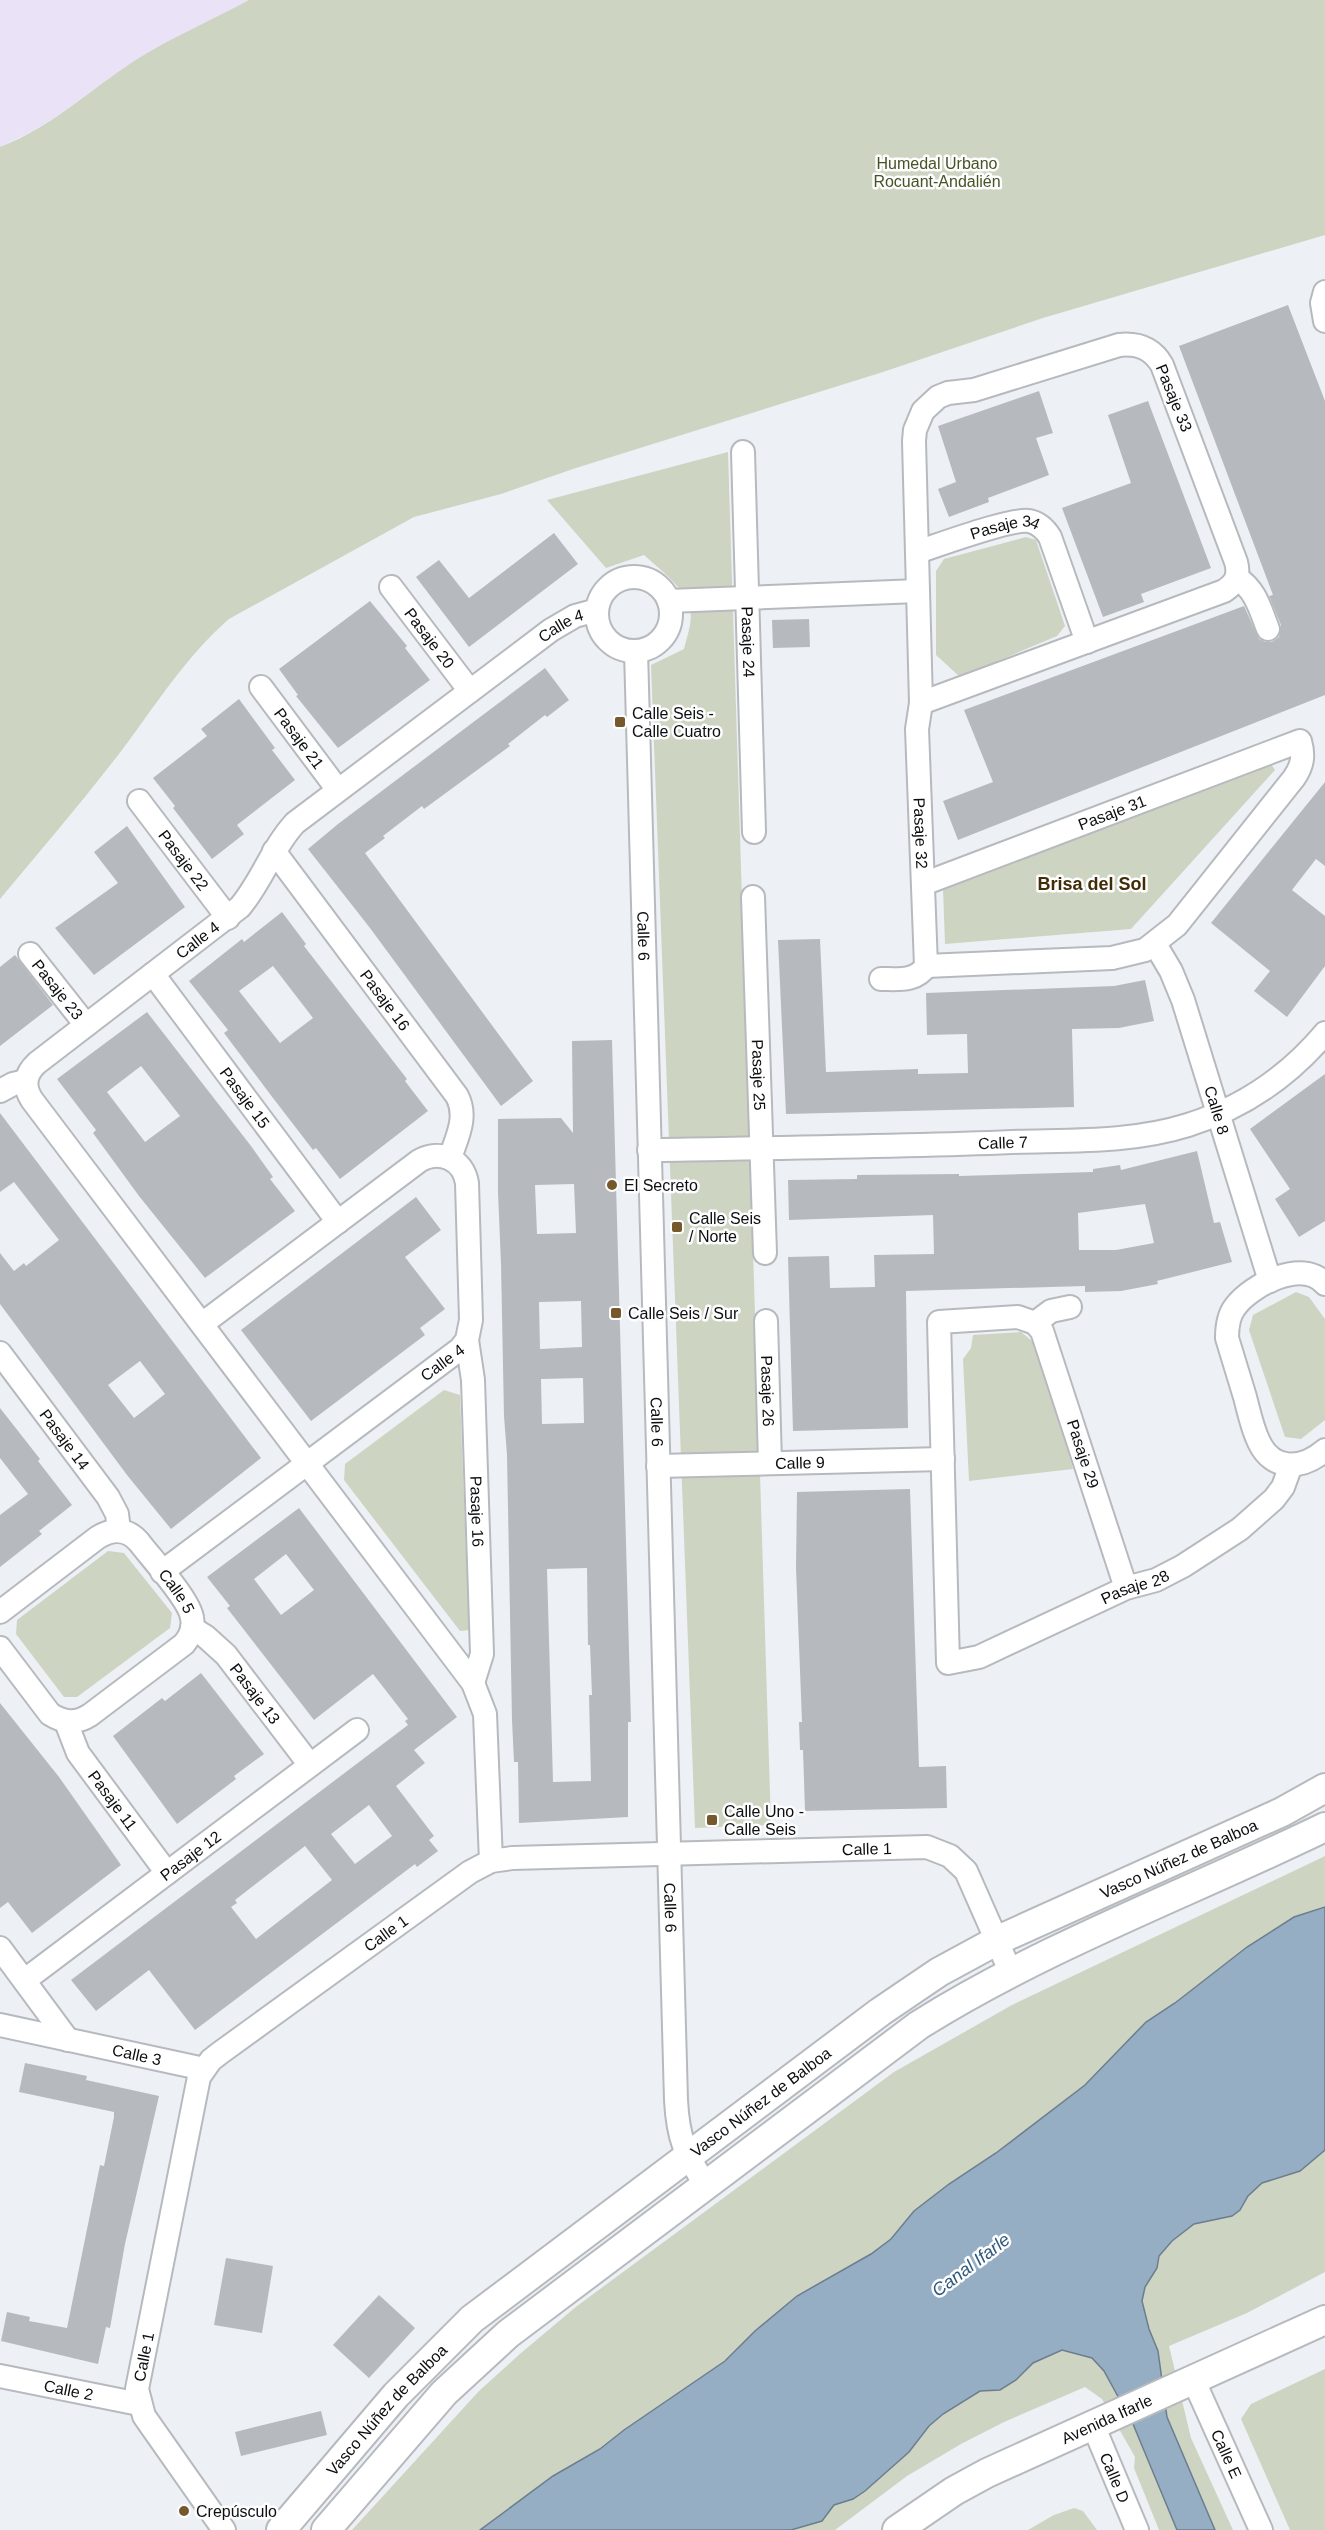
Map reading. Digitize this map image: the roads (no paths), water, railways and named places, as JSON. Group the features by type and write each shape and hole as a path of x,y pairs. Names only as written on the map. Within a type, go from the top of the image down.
{"street":[{"path":"1325,292 1322,303 1325,321"},
{"name":"Pasaje 33","path":"917,552 915,430 923,411 938,397 948,393 974,390 1119,345 1137,345 1158,358 1162,365 1236,562 1237,578 1254,595 1268,629"},
{"name":"Pasaje 24","path":"742,452 754,832"},
{"name":"Pasaje 34","path":"917,552 1016,521 1036,522 1050,537 1087,642"},
{"path":"917,552 921,703 1224,591 1232,586 1237,578"},
{"name":"Calle 4","path":"636,651 621,648 608,640 600,626 597,610 603,594 608,587 622,578 631,577 648,579 655,583 666,594 669,601"},
{"name":"Pasaje 20","path":"391,587 470,691"},
{"path":"636,651 655,645 668,630 672,611 669,601 918,591"},
{"name":"Calle 4","path":"26,1082 31,1068 228,918 251,895 274,852 295,823 563,622 597,610"},
{"name":"Calle 6","path":"636,651 676,2108 679,2134 687,2156 705,2184"},
{"name":"Pasaje 21","path":"261,687 338,790"},
{"name":"Pasaje 32","path":"921,703 917,729 926,966"},
{"name":"Pasaje 31","path":"923,884 1300,741 1303,757 1294,778 1186,914 1155,944"},
{"name":"Pasaje 22","path":"139,801 228,918"},
{"name":"Pasaje 16","path":"274,852 457,1096 463,1119 450,1158"},
{"name":"Pasaje 25","path":"753,897 765,1253"},
{"path":"881,979 913,977 923,972 926,966 1113,958 1135,954 1155,944"},
{"name":"Calle 8","path":"1155,944 1178,985 1270,1281"},
{"name":"Pasaje 23","path":"30,954 86,1025"},
{"name":"Pasaje 15","path":"153,974 338,1222"},
{"name":"Calle 7","path":"649,1150 978,1143 1133,1137 1188,1125 1217,1114 1270,1086 1291,1070 1325,1033"},
{"path":"0,1091 13,1084 26,1082 26,1088 32,1100 473,1683 485,1714 491,1862"},
{"path":"202,1324 426,1157 450,1158"},
{"name":"Calle 4","path":"162,1572 452,1356 467,1340 471,1320 467,1183 462,1168 450,1158"},
{"path":"1321,1273 1296,1272 1270,1281 1236,1306 1227,1326 1227,1338 1258,1441 1270,1456 1291,1465 1312,1461 1325,1450"},
{"path":"943,1459 939,1322 1018,1317 1035,1323 1051,1311 1070,1307"},
{"name":"Pasaje 26","path":"766,1321 770,1463"},
{"name":"Pasaje 29","path":"1035,1323 1047,1340 1126,1588"},
{"name":"Pasaje 16","path":"467,1340 473,1380 482,1654 481,1665 473,1683"},
{"name":"Pasaje 14","path":"0,1353 108,1497 117,1514 119,1530"},
{"name":"Calle 9","path":"658,1466 943,1459"},
{"name":"Pasaje 28","path":"943,1459 948,1663 979,1657 1126,1588 1156,1580 1183,1566 1240,1529 1274,1499 1283,1487 1291,1465"},
{"path":"0,1612 104,1533 119,1530"},
{"name":"Calle 5","path":"66,1722 83,1719 167,1657 184,1644 192,1628 190,1611 162,1572 134,1536 119,1530"},
{"name":"Pasaje 13","path":"192,1628 205,1636 226,1655 310,1765"},
{"path":"0,1648 50,1714 66,1722"},
{"name":"Pasaje 11","path":"66,1722 78,1754 167,1873"},
{"name":"Pasaje 12","path":"25,1980 357,1730"},
{"name":"Vasco Núñez de Balboa","path":"281,2530 396,2395 472,2319 902,1996 939,1972 998,1941 1282,1812 1325,1788"},
{"name":"Vasco Núñez de Balboa","path":"326,2530 416,2423 474,2364 535,2312 919,2025 1011,1973 1325,1827"},
{"name":"Calle 1","path":"224,2530 150,2427 139,2404 137,2389 196,2087 204,2069 220,2053 470,1872 491,1862 513,1858 927,1846 950,1856 966,1871 1011,1973"},
{"path":"0,1948 68,2040"},
{"name":"Calle 3","path":"1,2032 68,2040 204,2069"},
{"name":"Avenida Ifarle","path":"897,2530 944,2497 979,2477 1325,2320"},
{"name":"Calle 2","path":"0,2376 139,2404"},
{"name":"Calle E","path":"1186,2382 1261,2530"},
{"name":"Calle D","path":"1099,2422 1137,2530"}],"water":[{"name":"Canal Ifarle","path":"1325,1907 1325,2150 1300,2171 1262,2183 1248,2196 1240,2210 1232,2216 1194,2224 1172,2241 1159,2256 1157,2268 1145,2287 1142,2301 1149,2329 1158,2351 1167,2417 1215,2530 1177,2530 1133,2424 1104,2371 1092,2358 1062,2350 1033,2363 1016,2380 1000,2390 980,2391 943,2414 929,2426 909,2452 865,2491 853,2499 834,2505 822,2521 791,2530 480,2530 553,2476 600,2449 725,2361 755,2331 797,2296 871,2254 891,2239 914,2211 949,2184 996,2153 1085,2085 1146,2022 1175,2003 1247,1947 1294,1917"}],"place":[{"name":"Calle Seis - Calle Cuatro","path":"620,722"},
{"name":"El Secreto","path":"612,1185"},
{"name":"Calle Seis / Norte","path":"677,1227"},
{"name":"Calle Seis / Sur","path":"616,1313"},
{"name":"Calle Uno - Calle Seis","path":"712,1820"},
{"name":"Crepúsculo","path":"184,2511"}],"district":[{"name":"Brisa del Sol","path":"1092,884"}],"park label":[{"name":"Humedal Urbano Rocuant-Andalién","path":"937,172"}]}
